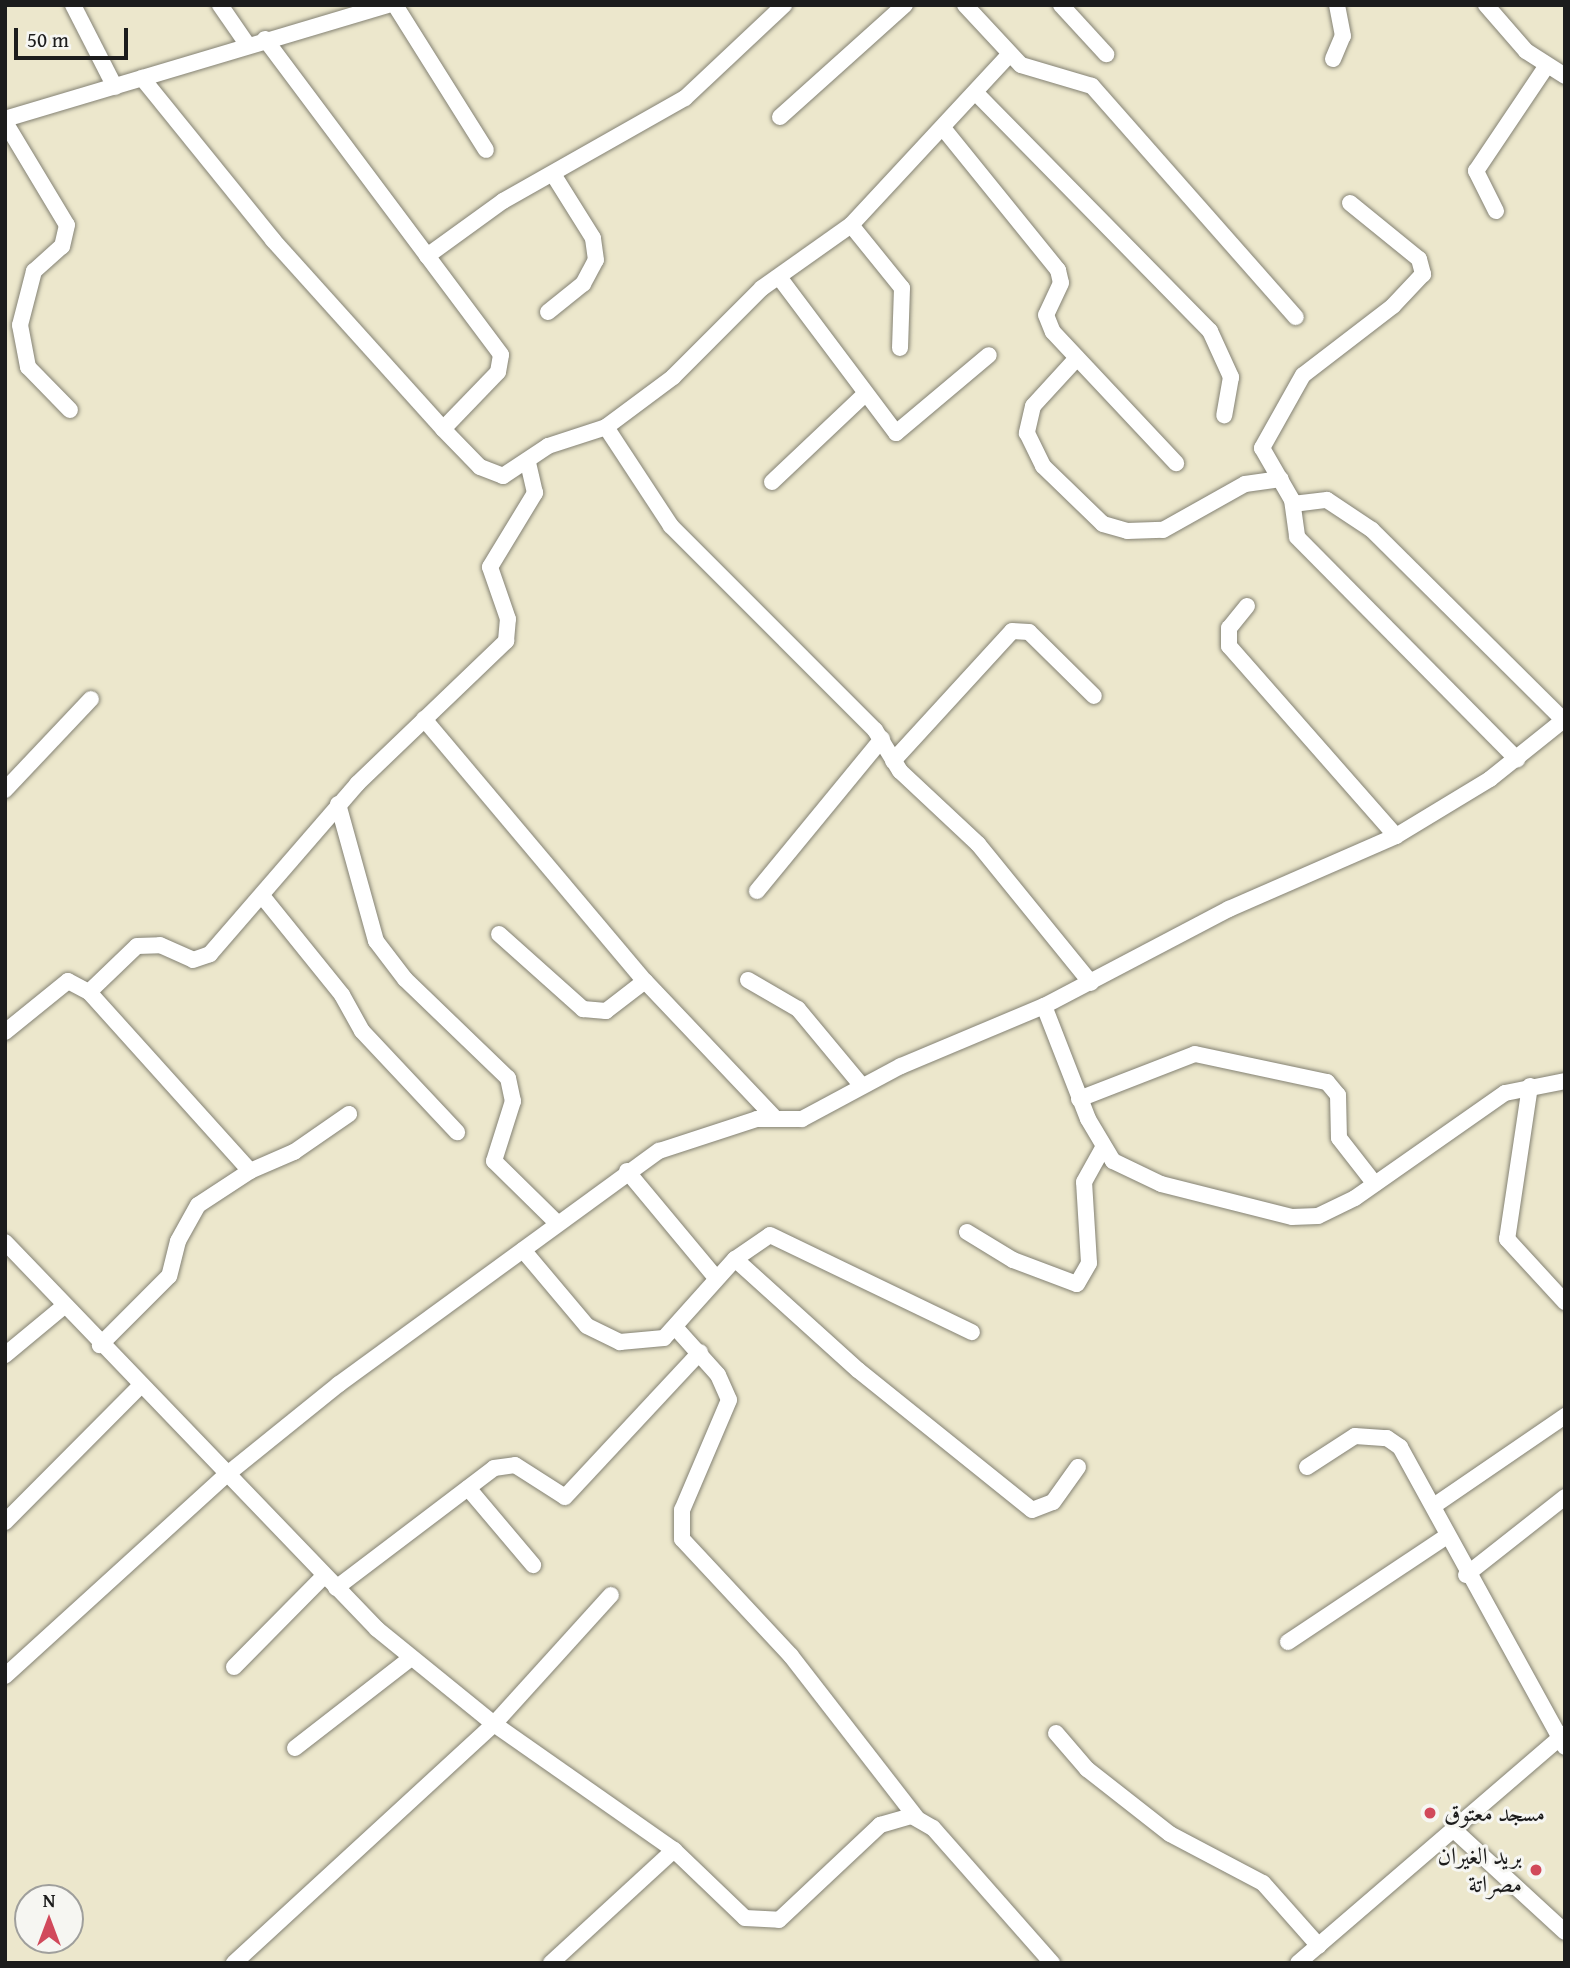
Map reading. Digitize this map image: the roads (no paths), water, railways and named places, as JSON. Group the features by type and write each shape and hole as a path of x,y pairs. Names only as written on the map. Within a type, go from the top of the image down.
{"street":[{"path":"73,5 115,87"},
{"path":"220,5 247,44"},
{"path":"70,410 28,367 20,325 34,271 62,246 67,225 5,120 247,44 387,5"},
{"path":"395,5 486,150"},
{"path":"427,256 552,174 685,98 784,5"},
{"path":"780,117 905,5"},
{"path":"965,5 1009,55 1028,67 1073,76 1092,86 1296,317"},
{"path":"1061,5 1106,54"},
{"path":"1333,59 1343,36 1337,5"},
{"path":"1493,8 1546,66 1565,76"},
{"path":"265,39 501,355 498,372 443,429"},
{"path":"142,78 273,240 443,429 492,474 503,476 528,462 548,446 607,427 673,377 779,277 851,225 1009,55"},
{"path":"1496,211 1476,171 1546,66"},
{"path":"976,93 1210,331 1231,377 1224,415"},
{"path":"943,128 1058,270 1061,283 1047,322 1077,358 1176,463"},
{"path":"548,312 583,284 596,260 593,238 552,174"},
{"path":"1350,203 1419,259 1423,274 1403,298 1299,380 1262,443 1293,504 1293,531 1302,544 1517,759"},
{"path":"851,225 902,288 900,348"},
{"path":"779,277 892,431 903,433 989,355"},
{"path":"1077,358 1033,405 1027,433 1043,466 1103,524 1127,531 1163,530 1245,484 1281,480"},
{"path":"772,482 864,395"},
{"path":"607,427 671,526 882,739 893,761 978,844 1091,983"},
{"path":"89,992 149,942 201,960 263,897 338,804 506,641 508,619 490,567 535,493 528,462"},
{"path":"5,1676 225,1476 424,1317 523,1250 555,1222 627,1171 692,1137 773,1116 802,1119 862,1086 1044,1006 1229,909 1396,836 1517,759 1564,720 1372,530 1327,500 1293,504"},
{"path":"1247,606 1229,628 1229,646 1396,836"},
{"path":"893,761 1012,631 1029,632 1094,696"},
{"path":"5,790 91,699"},
{"path":"424,719 645,981 773,1116"},
{"path":"757,891 882,739"},
{"path":"338,804 376,941 405,979 508,1078 513,1101 494,1161 555,1222"},
{"path":"263,897 342,995 362,1031 457,1132"},
{"path":"499,934 583,1009 606,1011 645,981"},
{"path":"748,980 798,1009 862,1086"},
{"path":"5,1032 68,981 89,992 250,1171"},
{"path":"1044,1006 1079,1099 1102,1149 1145,1178 1292,1217 1329,1212 1376,1184 1485,1105 1530,1086 1565,1081"},
{"path":"1079,1099 1195,1054 1327,1082 1338,1095 1339,1138 1376,1184"},
{"path":"1530,1086 1507,1239 1565,1302"},
{"path":"100,1345 169,1276 177,1241 198,1205 250,1171 294,1152 349,1114"},
{"path":"967,1232 1013,1260 1077,1284 1089,1263 1084,1182 1102,1149"},
{"path":"627,1171 716,1278"},
{"path":"523,1250 597,1335 637,1344 658,1341 675,1327 716,1278 762,1236 778,1237 972,1332"},
{"path":"5,1242 323,1577 411,1658 494,1724 674,1850 745,1918 771,1923 880,1825 916,1817"},
{"path":"735,1259 858,1370 1032,1510 1053,1502 1078,1467"},
{"path":"5,1355 64,1306"},
{"path":"675,1327 700,1352 727,1389 728,1412 682,1510 682,1539 791,1656 916,1817 933,1828 1052,1963"},
{"path":"336,1588 494,1468 515,1465 565,1497 700,1352"},
{"path":"5,1522 140,1386"},
{"path":"1435,1505 1565,1416"},
{"path":"1298,1963 1453,1829 1563,1739 1466,1575 1435,1505 1410,1459 1387,1438 1355,1436 1307,1467"},
{"path":"468,1488 533,1565"},
{"path":"1466,1575 1565,1497"},
{"path":"1288,1642 1447,1536"},
{"path":"234,1667 323,1577"},
{"path":"234,1963 494,1724 611,1595"},
{"path":"295,1748 411,1658"},
{"path":"1056,1733 1087,1769 1170,1834 1262,1883 1319,1946"},
{"path":"1453,1829 1565,1932"},
{"path":"551,1963 674,1850"}],"place":[{"name":"مسجد معتوق","path":"1430,1813"},
{"name":"بريد الغيران مصراتة","path":"1536,1870"}]}
